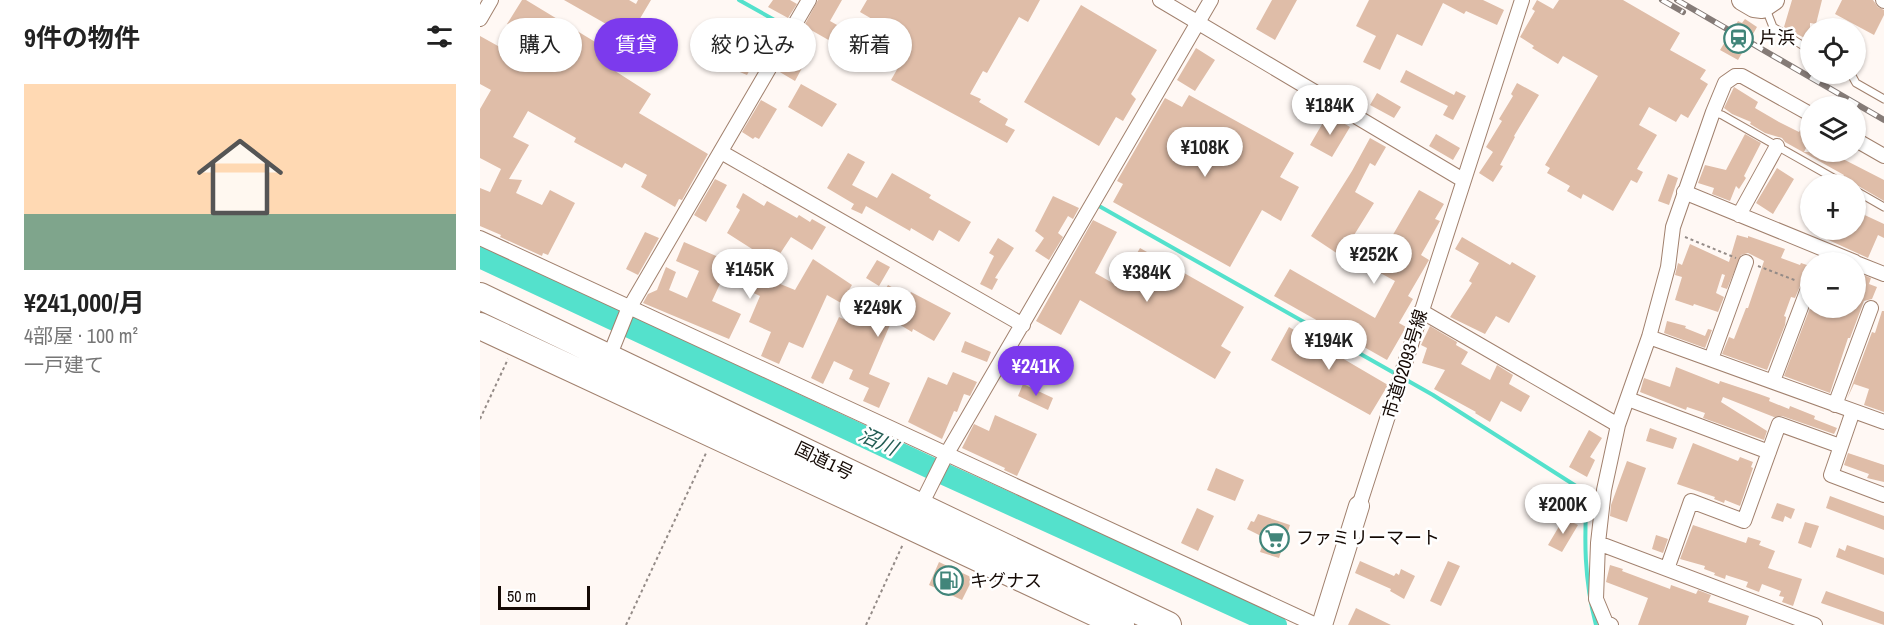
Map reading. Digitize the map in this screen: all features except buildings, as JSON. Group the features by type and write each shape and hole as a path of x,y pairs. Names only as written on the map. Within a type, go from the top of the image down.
{"highway":[{"name":"国道1号","path":"480,296 612,349 920,506 1168,625"},
{"name":"国道1号","path":"480,326 714,436 920,506 1121,625"}],"street":[{"path":"480,19 491,0"},
{"path":"612,349 629,311 809,0"},
{"path":"1160,0 1463,180"},
{"path":"920,506 945,457 1211,0"},
{"name":"市道02093号線","path":"1322,625 1522,0"},
{"path":"1742,0 1754,7 1770,3"},
{"path":"1611,625 1606,623 1596,599 1598,543 1604,490 1618,424 1649,337 1668,267 1673,227 1713,112 1725,83 1735,76 1749,80 1800,108"},
{"path":"1740,215 1777,146"},
{"path":"1866,146 1884,156"},
{"path":"721,152 1023,325"},
{"path":"1684,192 1829,252"},
{"path":"480,238 629,311 1316,625"},
{"path":"1711,359 1746,262"},
{"path":"1866,267 1884,274"},
{"path":"1835,405 1871,308"},
{"path":"1773,381 1800,310"},
{"path":"1421,311 1618,424"},
{"path":"1649,337 1884,422"},
{"path":"1628,399 1769,452"},
{"path":"1853,411 1831,475 1884,495"},
{"path":"1667,569 1691,501 1744,521 1779,424 1840,446"},
{"path":"1598,543 1807,624"}],"lane":[{"path":"1770,3 1773,27 1800,44"},
{"path":"1858,84 1884,99"},
{"path":"1713,112 1826,174"},
{"path":"1866,197 1884,207"}],"path":[{"path":"480,418 516,342"},
{"path":"626,625 714,436"},
{"path":"866,625 920,506"}],"waterway":[{"path":"739,0 771,18"},
{"path":"1099,206 1433,395 1587,493 1586,559 1589,592 1596,625"},
{"name":"沼川","path":"480,257 933,469 1276,625"}],"railway":[{"path":"1662,0 1683,12"},
{"path":"1677,0 1884,120"}],"place":[{"name":"片浜","path":"1738,38"},
{"name":"ファミリーマート","path":"1275,538"},
{"name":"キグナス","path":"949,581"}]}
